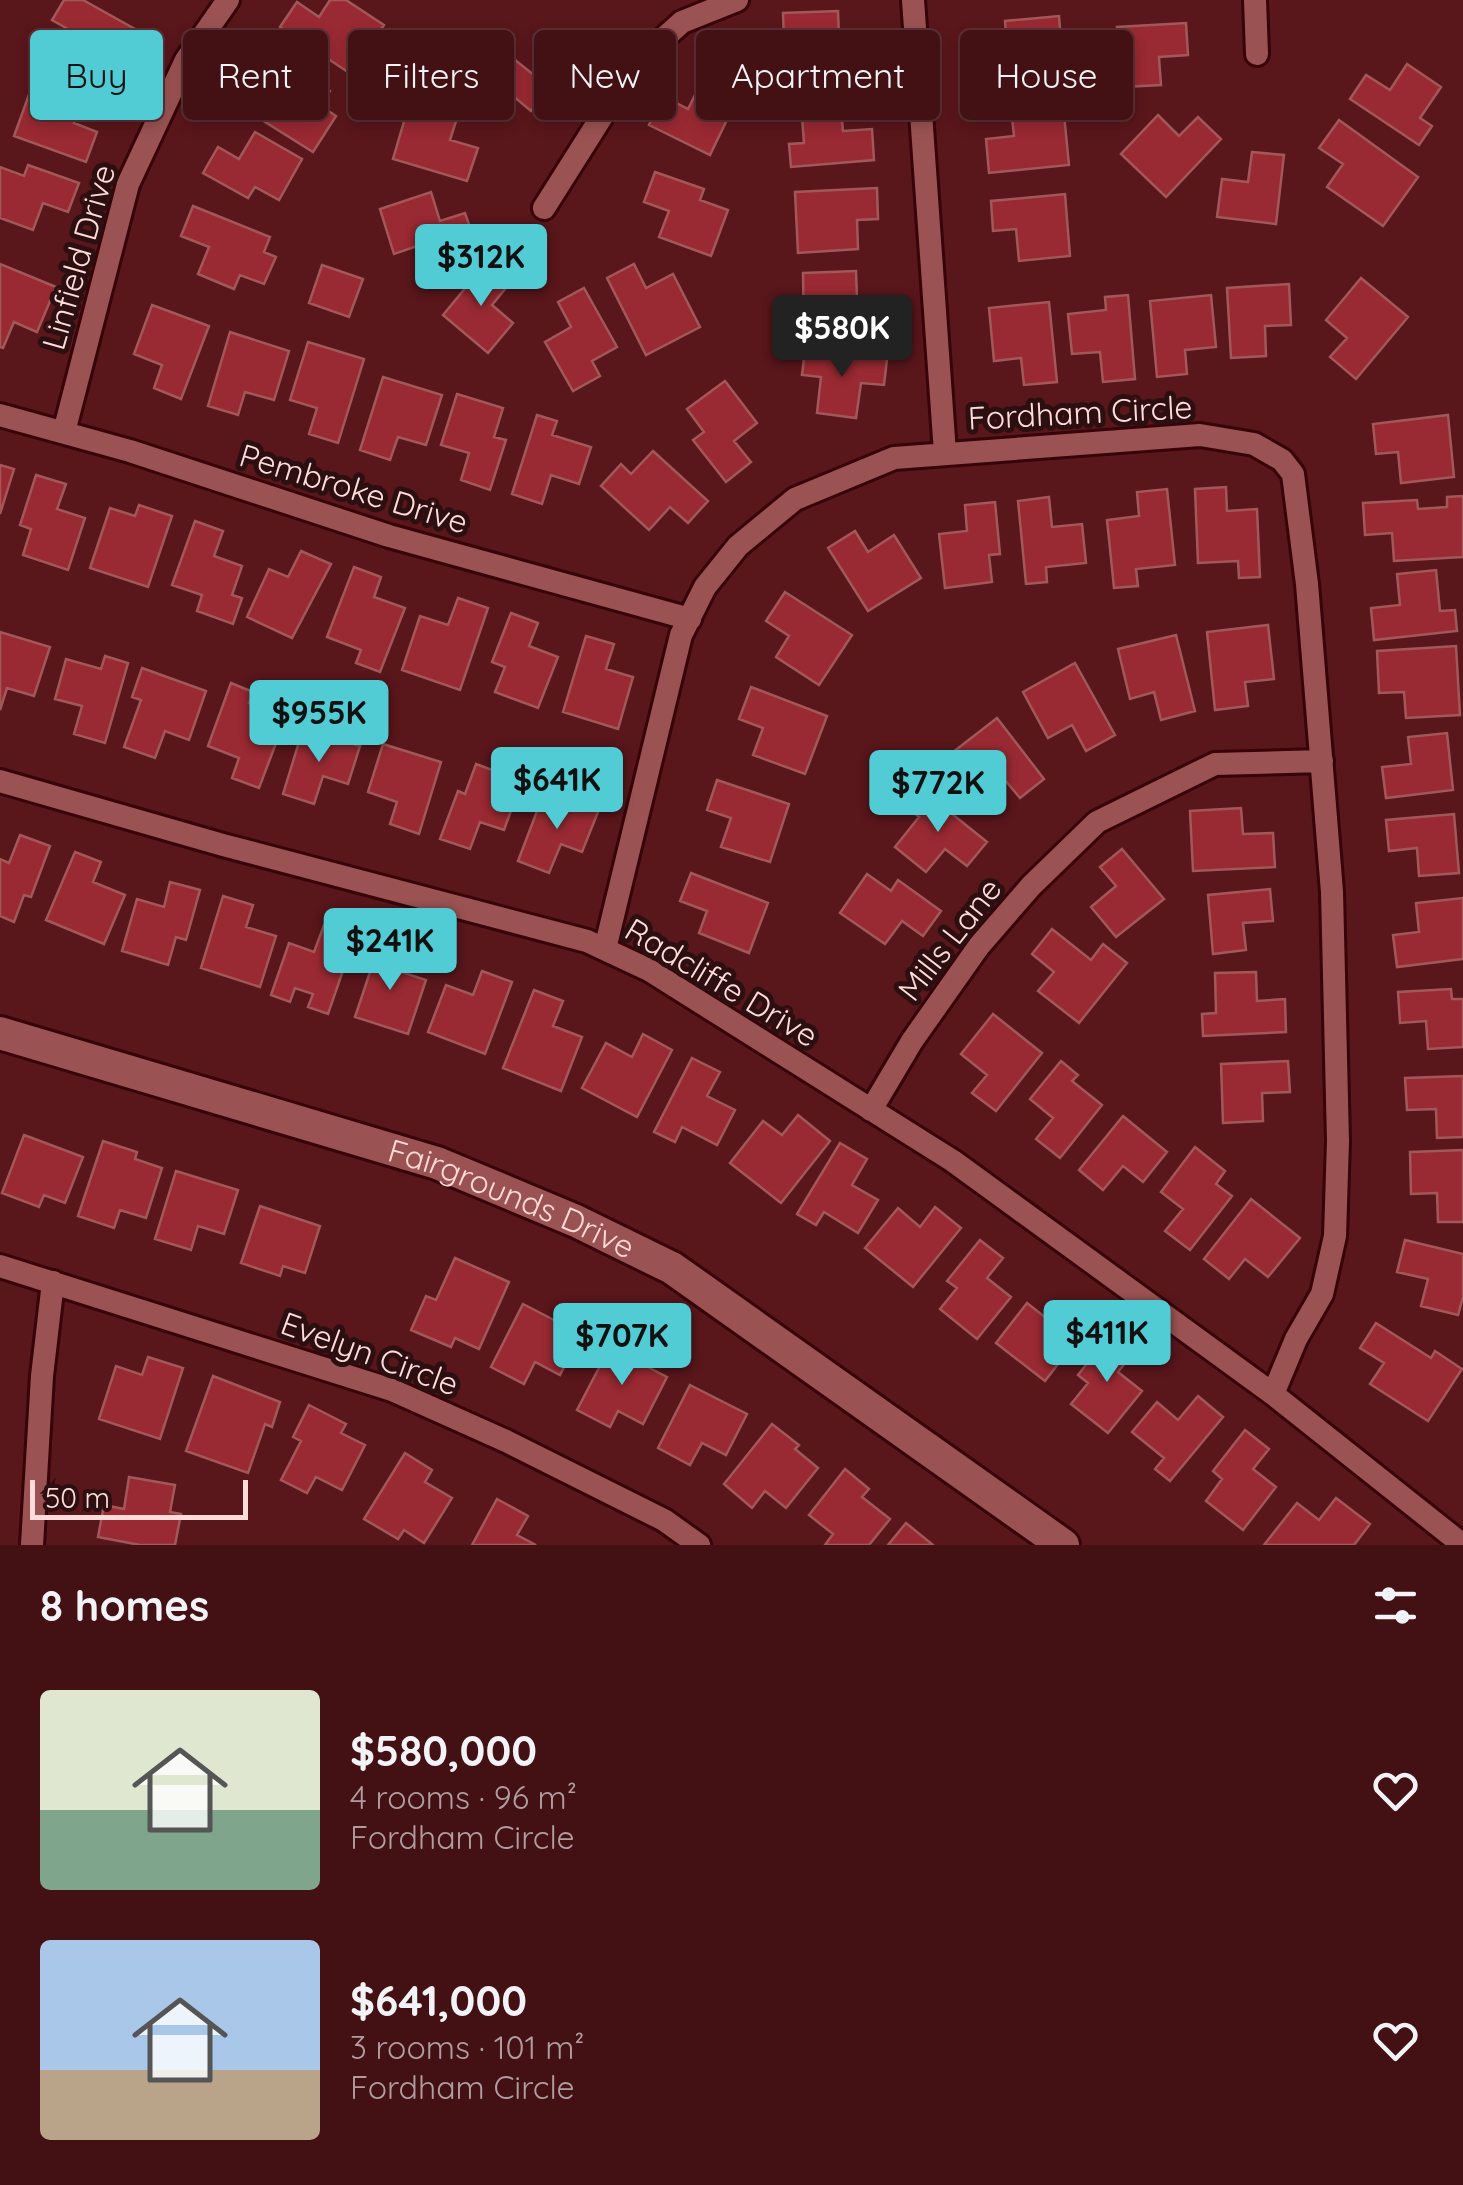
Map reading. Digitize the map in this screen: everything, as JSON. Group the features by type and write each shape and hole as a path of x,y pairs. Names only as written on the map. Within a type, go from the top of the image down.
{"main road":[{"name":"Fairgrounds Drive","path":"0,1033 437,1162 576,1220 672,1268 1063,1545"}],"street":[{"name":"Linfield Drive","path":"64,432 128,184 186,60 228,0"},
{"path":"544,208 634,64 682,22 737,0"},
{"path":"913,0 944,453"},
{"path":"1254,0 1257,54"},
{"name":"Pembroke Drive","path":"0,415 389,536 690,619"},
{"name":"Fordham Circle","path":"605,949 681,635 705,587 738,546 795,500 894,458 944,453 1200,435 1254,444 1282,460 1293,474 1322,761 1332,892 1338,1141 1335,1236 1322,1294 1296,1340 1273,1394"},
{"name":"Mills Lane","path":"871,1110 912,1041 979,946 1031,886 1097,822 1215,764 1322,761"},
{"name":"Radcliffe Drive","path":"0,781 223,845 588,940 649,970 953,1162 1273,1394 1463,1545"},
{"name":"Evelyn Circle","path":"0,1266 392,1390 646,1511 699,1545"},
{"path":"32,1545 42,1376 53,1282"}],"building":[{"path":"64,0 83,0 137,30 65,30 52,20"},
{"path":"330,0 346,0 384,25 381,30 348,30 348,72 328,59 328,30 280,27 297,2 319,17"},
{"path":"838,11 839,30 784,30 783,13"},
{"path":"1059,16 1060,30 1006,30 1005,21"},
{"path":"1186,23 1188,55 1159,57 1161,85 1133,87 1133,30 1117,27"},
{"path":"514,59 534,75 531,111 514,97"},
{"path":"1407,64 1441,87 1420,118 1432,126 1419,145 1350,99 1366,75 1390,90"},
{"path":"30,92 30,120 75,120 74,123 97,132 86,162 14,136"},
{"path":"696,93 696,120 727,120 710,155 649,125 651,120 676,120 676,103 688,109"},
{"path":"328,111 336,116 313,152 262,120 328,120"},
{"path":"1158,115 1179,136 1198,117 1221,139 1166,197 1121,154"},
{"path":"404,120 456,120 450,140 478,148 467,181 393,159"},
{"path":"802,120 842,120 843,131 872,129 874,160 791,167 789,144 804,143"},
{"path":"1012,120 1065,120 1069,165 989,173 986,139 1014,136"},
{"path":"1339,120 1418,177 1383,226 1327,187 1343,164 1319,148"},
{"path":"255,132 302,159 279,200 255,187 248,198 203,173 218,147 239,159"},
{"path":"1252,152 1284,155 1276,224 1217,217 1222,179 1248,182"},
{"path":"28,165 79,183 68,212 43,203 33,230 0,218 0,167 24,176"},
{"path":"655,172 704,189 700,200 728,210 711,256 659,237 669,211 644,202"},
{"path":"877,188 878,219 857,220 858,249 798,253 795,192"},
{"path":"431,192 440,221 465,213 475,242 424,258 420,245 394,254 380,209"},
{"path":"1065,194 1070,256 1019,261 1016,229 993,231 991,201"},
{"path":"193,206 270,237 264,252 276,257 264,284 240,275 234,289 198,274 209,247 181,236"},
{"path":"486,263 510,283 492,305 513,323 488,353 443,315"},
{"path":"0,264 56,287 37,332 14,322 3,348 0,347"},
{"path":"634,264 646,288 673,274 700,327 646,355 607,278"},
{"path":"322,265 363,279 349,317 309,303"},
{"path":"856,271 857,300 885,300 885,331 804,332 803,273"},
{"path":"1361,278 1408,317 1356,379 1330,357 1347,338 1326,320"},
{"path":"1289,284 1291,325 1265,326 1266,356 1231,358 1227,288"},
{"path":"584,288 617,347 592,361 600,376 573,391 545,342 571,327 558,302"},
{"path":"1128,295 1135,379 1103,382 1100,352 1072,354 1068,314 1106,310 1105,297"},
{"path":"1211,295 1216,347 1185,350 1187,374 1157,377 1150,301"},
{"path":"1049,302 1057,382 1024,385 1021,358 994,361 989,308"},
{"path":"152,305 209,326 181,399 154,388 162,365 134,354"},
{"path":"230,332 289,351 274,400 245,392 238,415 208,406"},
{"path":"308,342 364,359 338,443 309,434 317,408 290,400"},
{"path":"805,350 887,359 884,385 861,383 856,418 817,413 821,377 802,375"},
{"path":"383,377 442,395 426,445 398,437 390,460 360,450"},
{"path":"725,381 757,423 734,441 751,462 726,482 693,440 704,432 687,409"},
{"path":"457,394 503,408 494,437 506,440 490,490 461,480 469,453 441,445"},
{"path":"537,415 557,421 552,435 591,447 579,484 551,475 542,504 512,494"},
{"path":"1448,415 1454,477 1401,483 1398,452 1376,454 1373,424"},
{"path":"653,451 708,501 688,523 670,507 649,530 601,486 621,464 631,474"},
{"path":"0,465 14,469 0,514"},
{"path":"36,475 66,484 57,509 85,518 68,570 23,555 31,529 20,525"},
{"path":"1226,487 1227,511 1257,509 1260,577 1239,578 1238,561 1198,563 1195,489"},
{"path":"1167,489 1175,565 1136,569 1138,586 1114,588 1107,520 1139,516 1137,492"},
{"path":"1463,496 1463,557 1394,561 1392,533 1365,535 1363,503 1417,500 1418,509 1447,507 1447,497"},
{"path":"1049,497 1052,527 1082,524 1086,563 1046,567 1047,582 1026,584 1018,501"},
{"path":"995,502 1000,554 989,555 992,582 945,588 939,534 967,531 965,505"},
{"path":"139,505 172,516 148,587 90,568 110,508 135,516"},
{"path":"195,521 223,531 214,556 242,566 232,595 242,598 233,624 197,611 202,595 172,585"},
{"path":"855,531 868,552 894,535 921,578 868,611 828,548"},
{"path":"301,551 331,564 292,638 247,617 269,569 288,577"},
{"path":"354,567 381,577 374,597 405,608 380,672 356,663 361,650 327,637"},
{"path":"1436,570 1440,611 1455,610 1457,631 1374,640 1371,608 1400,605 1397,574"},
{"path":"785,592 852,635 819,685 776,657 789,636 766,621"},
{"path":"458,598 488,608 460,690 402,670 420,616 448,625"},
{"path":"511,613 538,623 529,646 558,657 538,708 495,692 505,667 492,662"},
{"path":"1268,625 1274,679 1245,682 1248,706 1215,710 1207,632"},
{"path":"0,632 50,647 34,696 7,688 0,710"},
{"path":"1176,635 1195,711 1161,720 1154,692 1130,699 1118,649"},
{"path":"586,636 614,644 606,669 633,677 618,729 563,712"},
{"path":"1456,646 1460,715 1406,718 1404,692 1379,693 1377,651"},
{"path":"105,656 128,663 105,743 74,734 82,706 55,699 66,659 101,669"},
{"path":"1075,663 1115,735 1086,751 1072,725 1048,738 1023,692"},
{"path":"142,668 206,691 189,740 165,731 155,758 124,747 141,700 132,697"},
{"path":"231,683 253,692 249,703 286,717 259,788 232,778 239,758 208,746"},
{"path":"751,687 827,716 805,774 753,755 763,728 739,719"},
{"path":"997,718 1044,779 1020,798 1004,779 980,797 948,756"},
{"path":"303,729 360,746 348,784 323,776 314,804 283,794"},
{"path":"1447,733 1453,790 1386,798 1382,767 1411,764 1408,737"},
{"path":"383,744 441,762 419,834 390,824 397,802 368,792"},
{"path":"476,764 522,781 504,830 480,822 470,849 440,839 458,791 465,794"},
{"path":"717,780 789,804 770,862 721,847 731,818 707,810"},
{"path":"921,789 987,842 967,866 945,849 926,872 895,847 919,817 907,807"},
{"path":"542,798 573,809 577,799 600,807 582,852 561,844 549,873 518,861"},
{"path":"1241,808 1243,834 1273,833 1275,867 1193,871 1190,811"},
{"path":"1454,814 1459,873 1419,876 1417,848 1389,851 1386,820"},
{"path":"20,835 50,846 31,897 24,895 14,922 0,916 0,859 9,863"},
{"path":"1122,849 1164,899 1116,937 1091,907 1116,886 1100,867"},
{"path":"75,852 101,862 93,882 125,895 104,944 46,920"},
{"path":"691,873 768,903 749,953 699,933 707,911 680,901"},
{"path":"867,874 891,891 898,880 941,911 923,936 902,921 885,944 840,913"},
{"path":"170,882 200,890 186,940 176,937 168,965 122,951 137,899 164,907"},
{"path":"1270,889 1273,921 1243,923 1246,950 1213,954 1208,895"},
{"path":"223,896 253,905 246,927 276,936 260,987 201,968"},
{"path":"1463,898 1463,959 1397,967 1393,935 1419,932 1416,903"},
{"path":"324,925 355,936 328,1014 308,1007 313,994 295,988 290,1002 271,995 289,943 314,952"},
{"path":"1052,929 1091,960 1103,944 1127,963 1079,1023 1038,991 1054,972 1032,954"},
{"path":"380,942 399,948 392,969 426,980 408,1034 355,1017"},
{"path":"482,971 512,982 485,1054 428,1032 446,985 473,995"},
{"path":"1256,972 1257,1001 1285,999 1286,1032 1203,1036 1202,1014 1216,1013 1215,973"},
{"path":"1451,989 1452,999 1463,999 1463,1047 1428,1049 1426,1021 1400,1023 1398,992"},
{"path":"534,990 563,1001 553,1026 582,1037 561,1091 503,1068"},
{"path":"993,1014 1042,1053 996,1111 972,1093 987,1075 961,1054"},
{"path":"643,1034 672,1050 637,1117 582,1088 606,1043 632,1057"},
{"path":"692,1058 720,1072 707,1096 735,1110 717,1145 682,1127 675,1142 654,1132"},
{"path":"1061,1061 1078,1075 1072,1081 1102,1105 1060,1158 1036,1139 1053,1118 1030,1099"},
{"path":"1288,1061 1290,1092 1262,1093 1263,1121 1223,1123 1221,1064"},
{"path":"1463,1076 1463,1137 1437,1138 1436,1109 1407,1110 1405,1078"},
{"path":"798,1115 830,1141 781,1203 730,1163 763,1121 782,1135"},
{"path":"1123,1116 1167,1152 1143,1182 1123,1166 1103,1190 1079,1170"},
{"path":"24,1135 83,1157 65,1203 44,1195 39,1207 2,1193"},
{"path":"103,1141 137,1152 135,1159 162,1168 146,1218 120,1210 114,1228 78,1216"},
{"path":"840,1143 867,1159 852,1185 878,1200 858,1233 824,1212 816,1225 797,1214"},
{"path":"1195,1147 1225,1171 1216,1184 1232,1196 1190,1250 1165,1231 1183,1209 1161,1192"},
{"path":"1463,1150 1463,1222 1438,1222 1437,1193 1411,1194 1410,1152"},
{"path":"176,1171 238,1190 224,1234 198,1226 191,1250 155,1239"},
{"path":"1251,1199 1300,1238 1268,1277 1245,1259 1229,1279 1204,1259"},
{"path":"260,1206 320,1226 305,1273 283,1266 280,1276 241,1263"},
{"path":"935,1207 961,1228 913,1287 865,1248 898,1208 920,1227"},
{"path":"980,1240 1003,1258 987,1278 1011,1297 977,1339 940,1309 957,1288 947,1281"},
{"path":"1405,1240 1463,1254 1463,1297 1458,1315 1421,1306 1428,1279 1397,1272"},
{"path":"455,1258 509,1282 479,1349 455,1338 451,1347 411,1330 426,1296 436,1300"},
{"path":"1027,1303 1051,1322 1064,1305 1089,1324 1045,1381 996,1343"},
{"path":"523,1304 581,1334 560,1375 535,1362 524,1384 491,1367"},
{"path":"1376,1323 1431,1358 1435,1351 1462,1369 1428,1421 1370,1384 1384,1363 1360,1348"},
{"path":"1110,1334 1134,1352 1118,1372 1142,1391 1108,1433 1071,1404 1088,1383 1078,1375"},
{"path":"613,1341 643,1357 640,1363 667,1377 643,1424 618,1411 610,1427 577,1410"},
{"path":"148,1357 183,1368 160,1439 99,1419 116,1366 142,1375"},
{"path":"213,1376 280,1402 272,1427 265,1424 248,1473 186,1451"},
{"path":"690,1385 747,1414 726,1455 702,1443 690,1465 658,1448"},
{"path":"1198,1396 1223,1417 1170,1481 1155,1469 1164,1458 1132,1432 1157,1402 1178,1420"},
{"path":"309,1405 346,1424 341,1433 365,1445 342,1490 316,1477 307,1493 281,1480 301,1441 293,1437"},
{"path":"772,1424 799,1445 795,1449 818,1468 786,1508 765,1491 752,1508 724,1484"},
{"path":"1245,1430 1269,1449 1253,1469 1276,1487 1243,1530 1206,1501 1222,1479 1213,1471"},
{"path":"405,1453 432,1470 425,1482 452,1498 424,1543 404,1530 398,1539 364,1519"},
{"path":"845,1469 869,1489 862,1497 890,1519 869,1545 825,1545 833,1534 809,1515"},
{"path":"129,1477 175,1485 170,1512 181,1514 175,1545 140,1545 98,1537 104,1505 124,1509"},
{"path":"1336,1498 1370,1524 1354,1545 1264,1545 1297,1503 1319,1520"},
{"path":"497,1499 528,1516 517,1535 536,1545 472,1545"},
{"path":"906,1523 933,1545 888,1545"}]}
